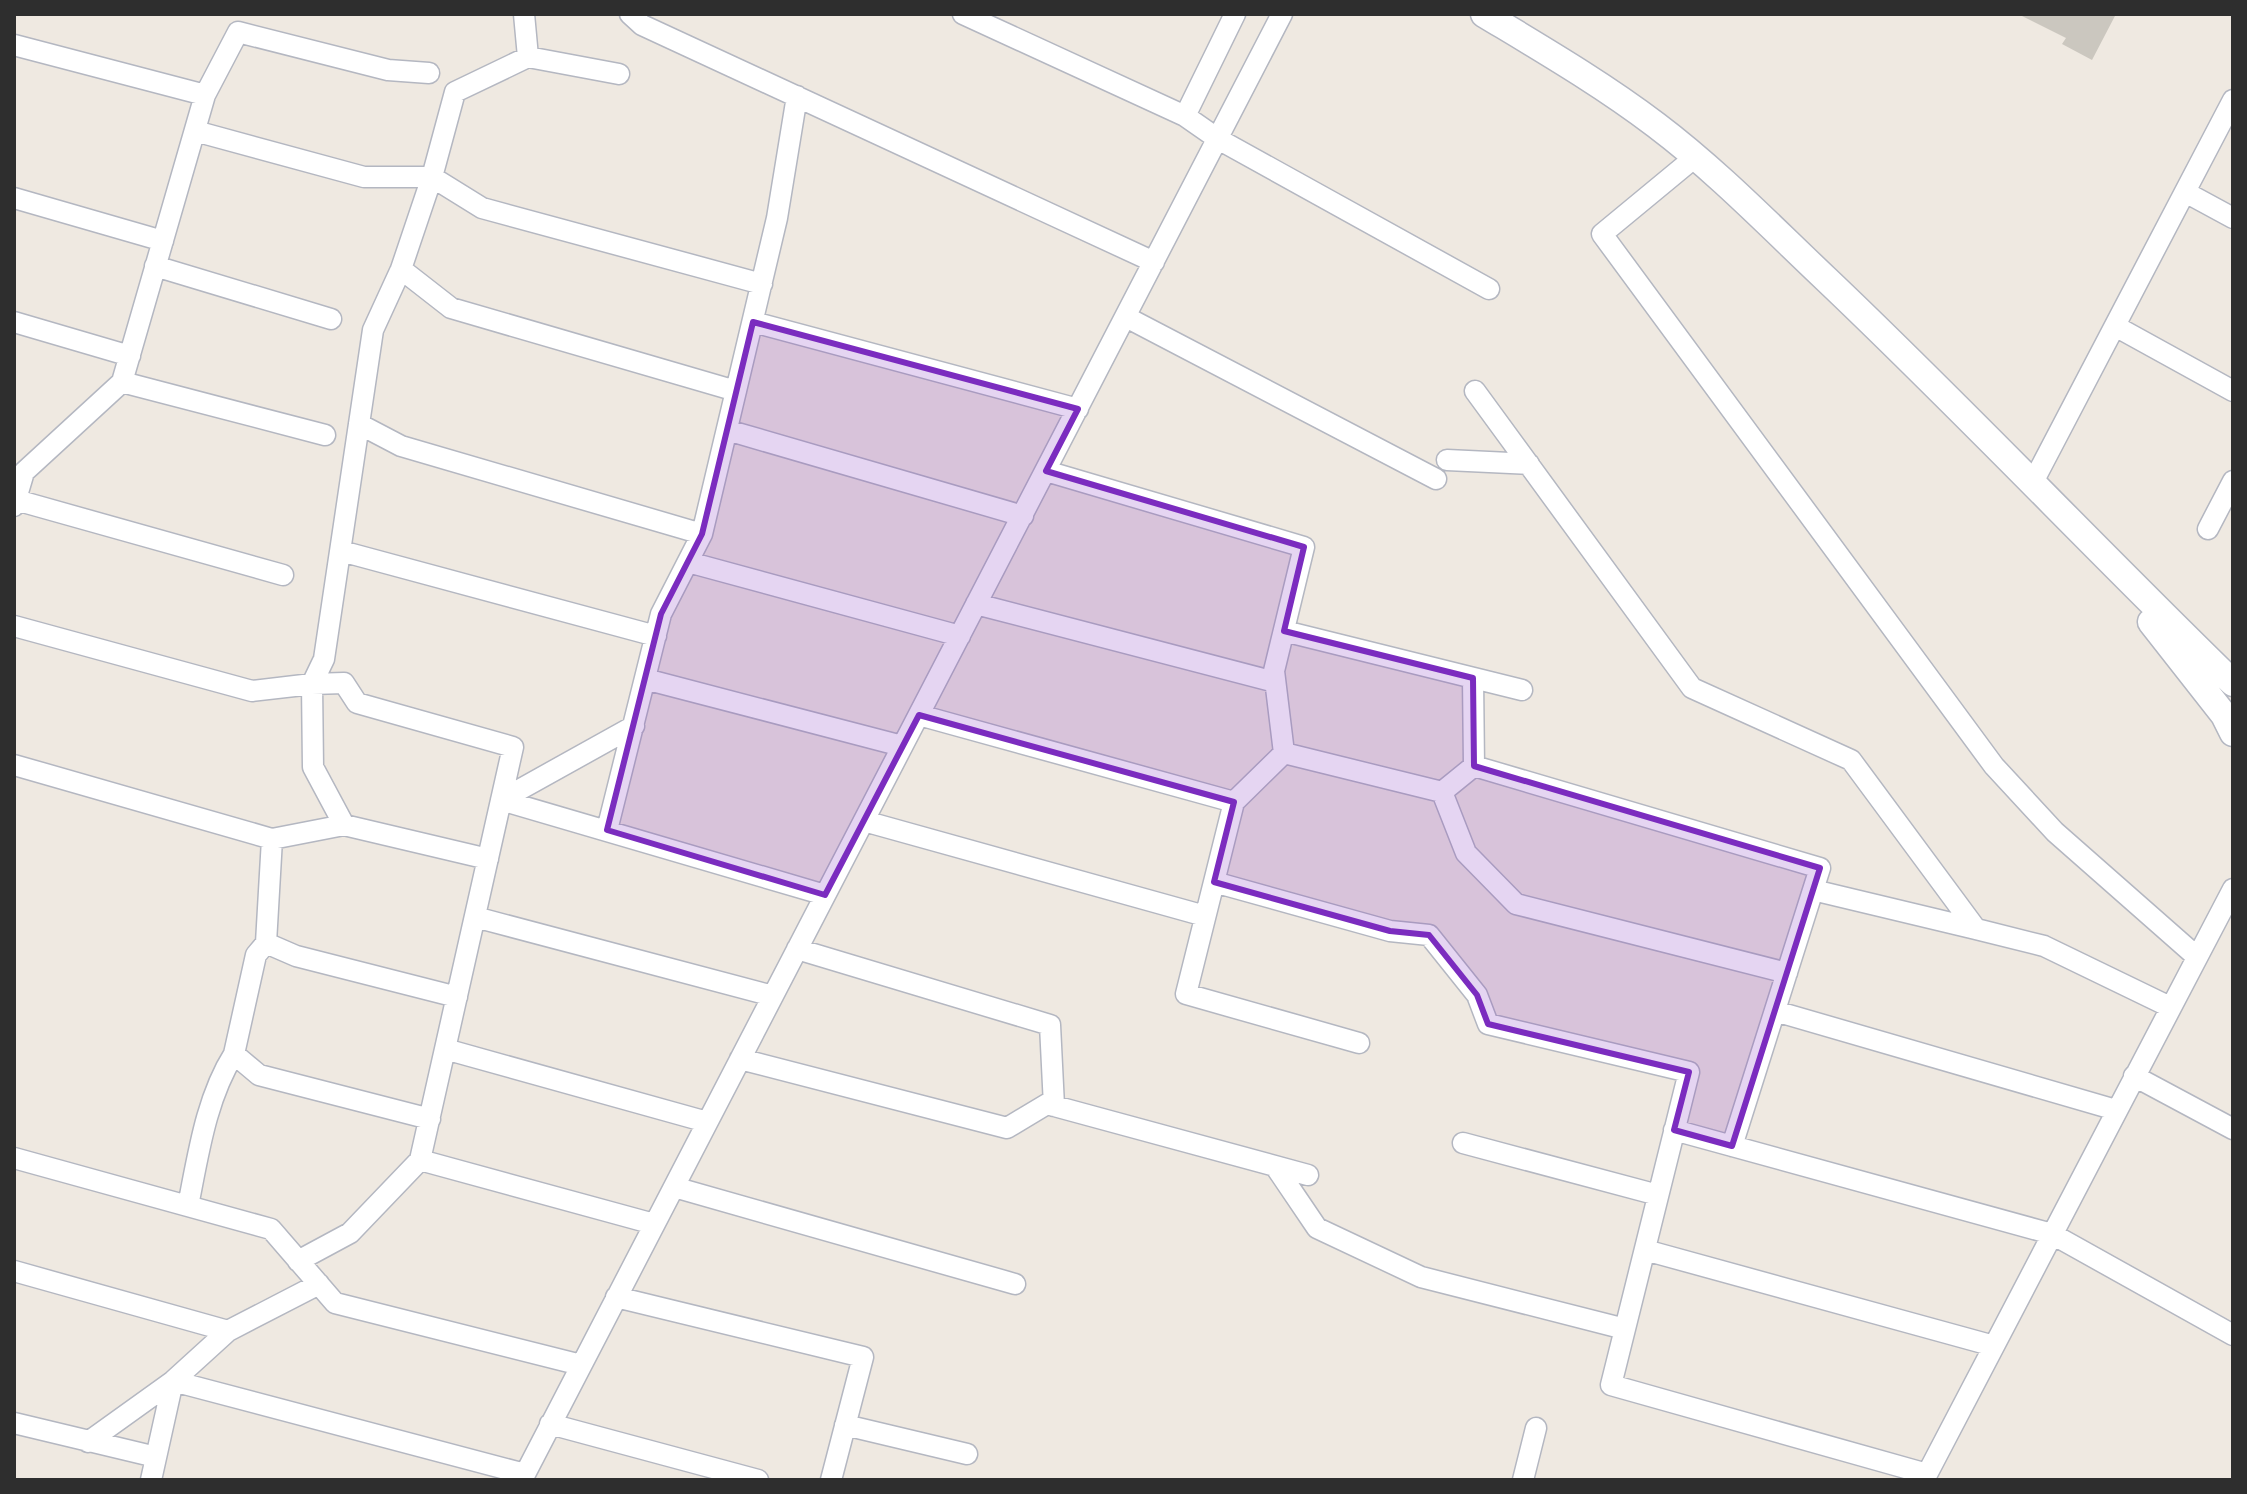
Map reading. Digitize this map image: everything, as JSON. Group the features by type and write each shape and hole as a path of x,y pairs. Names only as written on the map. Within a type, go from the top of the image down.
{"street":[{"path":"524,14 528,57"},
{"path":"630,14 642,25 1154,262"},
{"path":"963,14 1185,116 1218,139 1489,289"},
{"path":"1185,116 1235,14"},
{"path":"1484,14 1559,58 1657,126 1694,158 1915,364 2090,544 2233,683"},
{"path":"173,1381 524,1477 1218,139 1279,15"},
{"path":"283,575 15,503 19,470 122,382 205,95 238,32 388,70 429,73"},
{"path":"14,45 205,95"},
{"path":"344,825 313,767 312,684 324,659 373,330 401,269 432,177 455,92 528,57 619,74"},
{"path":"607,830 661,614 702,534 762,284 797,96"},
{"path":"2032,484 2233,100"},
{"path":"195,131 364,177 432,177 482,208 762,284"},
{"path":"1694,158 1602,234 1994,766 2055,832 2197,957"},
{"path":"2185,192 2233,218"},
{"path":"14,198 163,241"},
{"path":"155,266 331,319"},
{"path":"401,269 451,308 736,391"},
{"path":"1126,317 1436,479"},
{"path":"14,322 130,356"},
{"path":"753,322 1078,409"},
{"path":"2115,326 2233,391"},
{"path":"122,382 325,435"},
{"path":"1475,391 1692,688 1851,760 1976,929"},
{"path":"359,424 401,446 702,534"},
{"path":"727,430 1023,516"},
{"path":"1447,460 1529,464"},
{"path":"1046,471 1304,547 1274,671 1284,753"},
{"path":"2208,529 2233,481"},
{"path":"2090,544 2224,715 2233,733"},
{"path":"341,551 656,636"},
{"path":"688,562 960,636"},
{"path":"976,604 1275,682"},
{"path":"14,626 252,691 344,683 357,703 513,747 420,1160 350,1233 298,1261"},
{"path":"1284,631 1522,690"},
{"path":"1473,678 1474,766"},
{"path":"645,679 902,746"},
{"path":"919,715 1234,802"},
{"path":"501,800 634,726"},
{"path":"1284,753 1442,792"},
{"path":"1284,753 1234,802 1186,994 1359,1043"},
{"path":"14,765 272,839 344,825 488,859"},
{"path":"1442,792 1474,766"},
{"path":"1474,766 1820,868 1732,1146"},
{"path":"1442,792 1466,853 1516,904 1787,973"},
{"path":"501,800 825,895"},
{"path":"864,821 1205,916"},
{"path":"188,1206 203,1133 225,1068 234,1054 256,955 266,943 272,839"},
{"path":"1214,882 1390,931 1429,935 1477,995 1488,1024 1689,1072 1611,1385 1926,1477 2233,889"},
{"path":"1813,890 2044,946 2170,1007"},
{"path":"475,917 773,996"},
{"path":"2197,957 2233,920"},
{"path":"266,943 296,956 457,997"},
{"path":"797,949 1050,1025 1054,1106"},
{"path":"1775,1011 2116,1110"},
{"path":"445,1049 707,1122"},
{"path":"234,1054 259,1075 430,1119"},
{"path":"740,1059 1007,1128 1047,1104 1308,1175"},
{"path":"2134,1076 2233,1129"},
{"path":"1674,1130 2052,1234 2233,1335"},
{"path":"1463,1143 1658,1195"},
{"path":"14,1158 271,1229 335,1303 581,1365"},
{"path":"420,1160 654,1224"},
{"path":"1275,1166 1317,1228 1421,1277 1625,1329"},
{"path":"674,1187 1015,1284"},
{"path":"1645,1250 1994,1346"},
{"path":"14,1271 228,1331"},
{"path":"88,1442 173,1381 228,1331 319,1284"},
{"path":"616,1297 863,1357 831,1480"},
{"path":"151,1480 173,1381"},
{"path":"14,1423 156,1457"},
{"path":"550,1424 758,1480"},
{"path":"845,1425 967,1454"},
{"path":"1523,1480 1536,1428"}],"highlighted area":[{"path":"753,322 1078,409 1046,471 1304,547 1284,631 1473,678 1474,766 1820,868 1732,1146 1674,1130 1689,1072 1488,1024 1477,995 1429,935 1390,931 1214,882 1234,802 919,715 825,895 607,830 661,614 702,534"}],"building":[{"path":"2018,14 2116,14 2092,60 2062,44 2066,38"}]}
